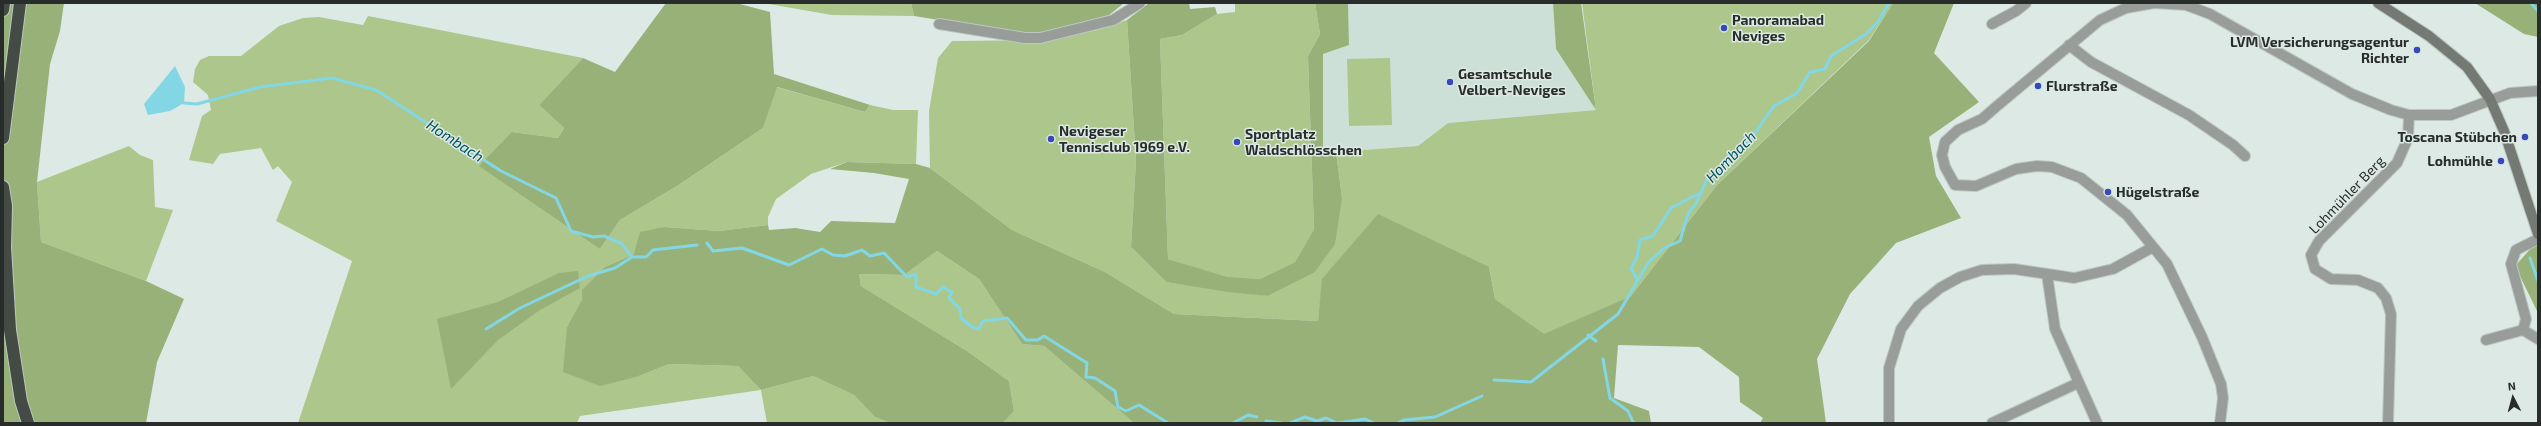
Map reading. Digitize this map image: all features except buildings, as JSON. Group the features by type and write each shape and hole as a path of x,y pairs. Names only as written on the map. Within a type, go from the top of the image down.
{"highway":[{"path":"3,10 4,3"},
{"path":"3,138 20,3"},
{"path":"3,186 6,206 5,247 10,330 21,401 28,423"}],"main road":[{"path":"2378,3 2429,36 2467,67 2490,99 2504,131 2538,234"}],"street":[{"path":"939,24 1025,38 1040,38 1113,20 1140,3"},
{"path":"1992,24 2016,11 2026,3"},
{"path":"2220,423 2223,398 2221,384 2202,337 2167,264 2127,215 2095,187 2067,171 2052,167 2030,167 2016,169 1976,186 1965,187 1955,185 1945,167 1942,155 1945,142 1958,130 1982,119 2100,20 2126,8 2154,3 2187,4 2210,14 2352,94 2391,110 2409,115 2451,115 2490,99 2517,92 2538,91"},
{"path":"2069,45 2091,62 2189,115 2233,145 2245,156"},
{"name":"Lohmühler Berg","path":"2388,423 2391,314 2386,298 2378,288 2358,280 2331,279 2315,269 2311,255 2319,241 2397,163 2408,138 2409,115"},
{"path":"2523,330 2526,319 2511,264 2516,250 2538,238"},
{"path":"1889,423 1889,368 1900,329 1918,306 1940,288 1960,277 1982,270 2014,269 2074,278 2113,269 2152,247"},
{"path":"2047,274 2055,329 2097,423"},
{"path":"2486,340 2523,330 2538,339"},
{"path":"1992,423 2078,383"}],"shaded area":[{"name":"Gesamtschule Velbert-Neviges","path":"1348,3 1553,3 1556,49 1596,110 1448,123 1418,146 1323,153 1323,54 1349,45"}],"green space":[{"path":"3,3 64,3 60,31 50,64 37,182 41,242 146,281 184,299 157,362 146,423 3,423"},
{"path":"666,3 736,3 770,12 774,74 870,105 865,112 777,87 763,128 677,186 620,220 600,249 479,166 512,132 558,138 564,128 539,105 583,58 615,72"},
{"path":"763,3 911,3 914,16 832,15"},
{"path":"911,3 1124,3 1109,15 1044,33 1026,34 914,16"},
{"path":"1149,3 1189,3 1190,9 1215,7 1217,14 1182,35 1160,39 1168,259 1227,277 1260,279 1295,262 1314,229 1308,56 1320,34 1315,3 1348,3 1349,45 1323,54 1323,153 1336,152 1342,198 1335,244 1314,273 1268,296 1228,292 1166,282 1131,247 1136,161 1127,20"},
{"name":"Sportplatz Waldschlösschen","path":"1235,3 1315,3 1320,34 1308,56 1314,229 1295,262 1260,279 1227,278 1168,259 1160,39 1182,35 1217,14 1235,12"},
{"path":"1553,3 1581,3 1596,110 1556,49"},
{"path":"1582,3 1893,3 1869,40 1717,185 1631,296 1544,335 1495,299 1489,267 1323,279 1318,321 1174,314 1105,272 1012,230 930,168 929,111 938,58 952,41 1050,40 1097,30 1127,20 1136,161 1131,247 1166,282 1268,296 1314,273 1342,198 1336,152 1418,146 1448,123 1596,110"},
{"path":"1893,3 1954,3 1934,53 1979,102 1929,137 1936,176 1961,218 1896,243 1850,294 1817,359 1826,423 1760,423 1763,418 1740,402 1739,377 1699,347 1618,345 1614,398 1649,411 1651,423 1134,423 1044,346 1022,344 979,279 937,251 904,275 859,274 861,286 967,351 1009,381 1014,411 1003,423 890,423 875,417 854,395 813,376 761,390 738,366 669,364 639,376 600,386 563,372 567,327 582,300 582,290 605,267 634,254 640,232 664,227 719,231 768,225 769,230 795,228 820,232 831,221 895,223 909,179 874,173 830,169 847,162 916,164 930,168 1012,230 1105,272 1174,314 1318,321 1322,279 1378,214 1489,267 1495,299 1544,334 1631,296 1717,185 1869,41"},
{"path":"2475,3 2538,3 2538,37 2524,34"},
{"path":"368,16 583,58 539,105 564,128 558,138 512,132 600,249 620,220 677,186 763,128 776,87 865,112 870,105 893,110 918,110 916,164 847,162 811,174 776,199 768,217 768,225 719,231 664,227 634,254 605,267 567,327 639,376 669,364 738,366 761,390 580,416 577,423 298,423 352,261 276,221 292,182 278,166 273,170 261,148 220,154 213,164 189,160 202,116 211,110 208,95 193,82 195,69 200,60 209,56 241,56 279,26 303,18 319,17 363,25"},
{"path":"1390,58 1392,125 1349,126 1347,59"},
{"path":"129,146 140,155 153,160 155,207 173,210 146,281 41,242 37,182"},
{"path":"2538,244 2538,313 2515,266 2534,245"},
{"path":"937,251 979,279 1022,344 1044,346 1134,423 1003,423 1014,411 1009,381 967,351 861,286 859,274 904,275"},
{"path":"578,271 580,288 540,310 498,340 451,389 437,319 498,302 559,273"},
{"path":"813,376 854,395 875,417 890,423 767,423 761,390"}],"water":[{"path":"175,66 185,87 184,103 170,111 148,115 144,104"}],"waterway":[{"name":"Hombach","path":"1494,380 1531,382 1618,314 1648,263 1664,248 1680,241 1688,214 1697,202 1706,181 1750,140 1774,106 1797,93 1810,72 1825,69 1831,56 1866,34 1877,23 1889,3"},
{"path":"2531,3 2538,11"},
{"name":"Hombach","path":"184,103 197,104 260,87 332,78 376,90 501,171 556,198 571,231 593,237 604,236 621,243 632,257 646,257 653,250 697,245"},
{"path":"1638,280 1631,269 1637,257 1640,240 1653,236 1671,208 1700,193"},
{"name":"Hombach","path":"707,243 713,251 742,248 789,265 822,249 833,255 845,256 862,250 870,256 884,253 907,277 916,274 916,287 936,294 943,287 952,292 949,298 960,309 961,318 972,327 979,329 983,321 1007,318 1026,340 1038,340 1044,336 1087,363 1086,377 1095,378 1115,391 1118,407 1126,411 1139,405 1168,423"},
{"path":"486,329 520,308 588,276 615,268 632,257"},
{"path":"2530,258 2538,281"},
{"name":"Hombach","path":"1588,335 1596,341"},
{"path":"1603,359 1610,398 1628,411 1633,422 1635,423"},
{"name":"Hombach","path":"1398,423 1404,420 1435,417 1482,396"},
{"name":"Hombach","path":"1233,423 1248,415 1257,417"},
{"name":"Hombach","path":"1290,423 1305,417 1317,421 1326,418 1337,423 1365,419 1374,423"},
{"name":"Hombach","path":"1266,421 1282,423"}],"place":[{"name":"Panoramabad Neviges","path":"1724,28"},
{"name":"LVM Versicherungsagentur Richter","path":"2417,50"},
{"name":"Gesamtschule Velbert-Neviges","path":"1450,82"},
{"name":"Flurstraße","path":"2038,86"},
{"name":"Toscana Stübchen","path":"2525,137"},
{"name":"Nevigeser Tennisclub 1969 e.V.","path":"1051,139"},
{"name":"Sportplatz Waldschlösschen","path":"1237,142"},
{"name":"Lohmühle","path":"2501,161"},
{"name":"Hügelstraße","path":"2108,192"}]}
